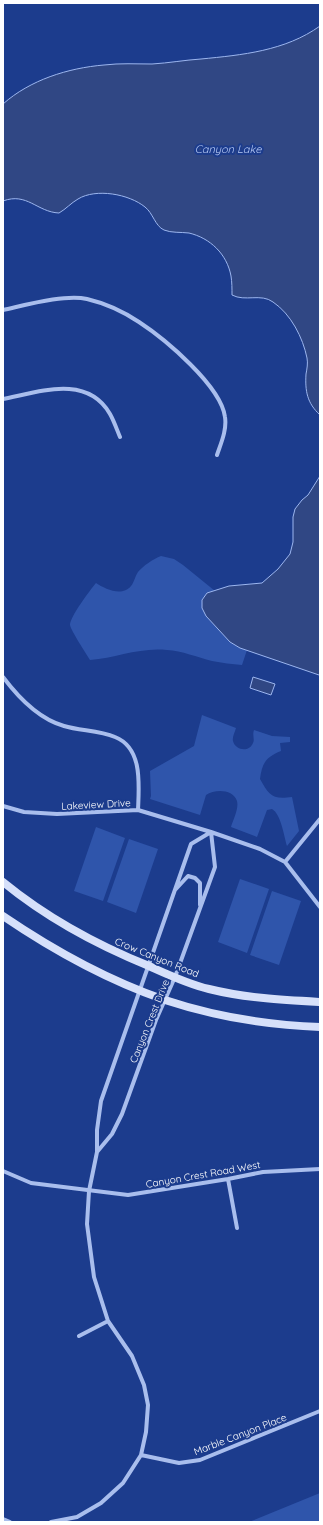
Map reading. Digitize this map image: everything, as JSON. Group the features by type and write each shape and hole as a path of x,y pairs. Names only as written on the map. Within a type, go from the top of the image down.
{"main road":[{"name":"Crow Canyon Road","path":"3,882 19,896 74,931 123,956 175,977 208,989 262,998 320,1002"},
{"path":"3,916 34,937 88,967 165,1000 216,1014 288,1026 320,1027"}],"street":[{"path":"3,310 58,299 86,299 110,307 138,321 165,341 193,368 204,379 219,400 225,417 224,437 217,455"},
{"path":"3,399 58,388 74,389 88,393 101,402 110,414 120,437"},
{"path":"3,677 19,696 44,718 64,726 116,737 129,747 136,764 139,780 138,810"},
{"name":"Lakeview Drive","path":"3,806 24,812 58,814 138,810 260,849 285,862"},
{"path":"320,819 285,862 320,907"},
{"name":"Canyon Crest Drive","path":"51,1522 77,1518 101,1504 123,1483 141,1455 146,1432 148,1405 144,1385 132,1356 108,1320 94,1278 87,1224 89,1191 97,1152 97,1130 101,1101 141,990 190,844 210,832 215,867 175,977 122,1114 112,1134 97,1152"},
{"path":"174,890 188,876 195,878 200,882 200,907"},
{"name":"Canyon Crest Road West","path":"3,1170 30,1183 128,1195 263,1172 320,1169"},
{"path":"228,1179 237,1228"},
{"path":"79,1336 108,1320"},
{"name":"Marble Canyon Place","path":"141,1455 179,1463 200,1460 320,1411"},
{"path":"3,1519 10,1522"}],"shaded area":[{"path":"161,556 174,559 215,591 207,593 206,616 230,642 247,650 242,665 212,661 190,654 157,649 90,660 70,625 73,616 89,591 96,583 104,588 114,591 123,591 132,585 137,574 145,565"},
{"path":"202,715 236,728 233,741 236,747 242,749 251,746 254,741 254,730 272,736 290,737 290,742 280,743 281,751 268,758 262,769 260,779 269,793 275,797 292,797 299,831 287,846 278,815 272,809 267,810 257,837 231,827 237,811 237,801 232,794 228,792 219,791 206,795 200,815 150,799 150,771 194,746"},
{"path":"96,827 125,838 103,901 74,891"},
{"path":"129,839 158,849 136,913 107,902"},
{"path":"240,879 269,889 247,953 218,942"},
{"path":"272,891 301,901 279,965 250,955"},
{"path":"320,1493 320,1522 249,1522"}],"water":[{"name":"Canyon Lake","path":"320,26 320,415 312,406 308,396 306,380 307,358 303,342 291,320 279,307 268,299 242,298 232,295 229,268 221,254 210,243 197,235 164,230 158,226 145,207 138,202 122,196 103,193 85,196 75,201 59,213 51,212 19,199 3,201 3,104 25,88 63,72 110,64 158,64 247,53 278,46 292,41"},
{"path":"320,476 319,675 240,648 230,642 206,616 202,608 202,600 207,593 229,586 262,583 278,569 290,554 293,542 293,517 295,509 308,495"},
{"path":"253,677 275,684 271,695 250,688"}]}
